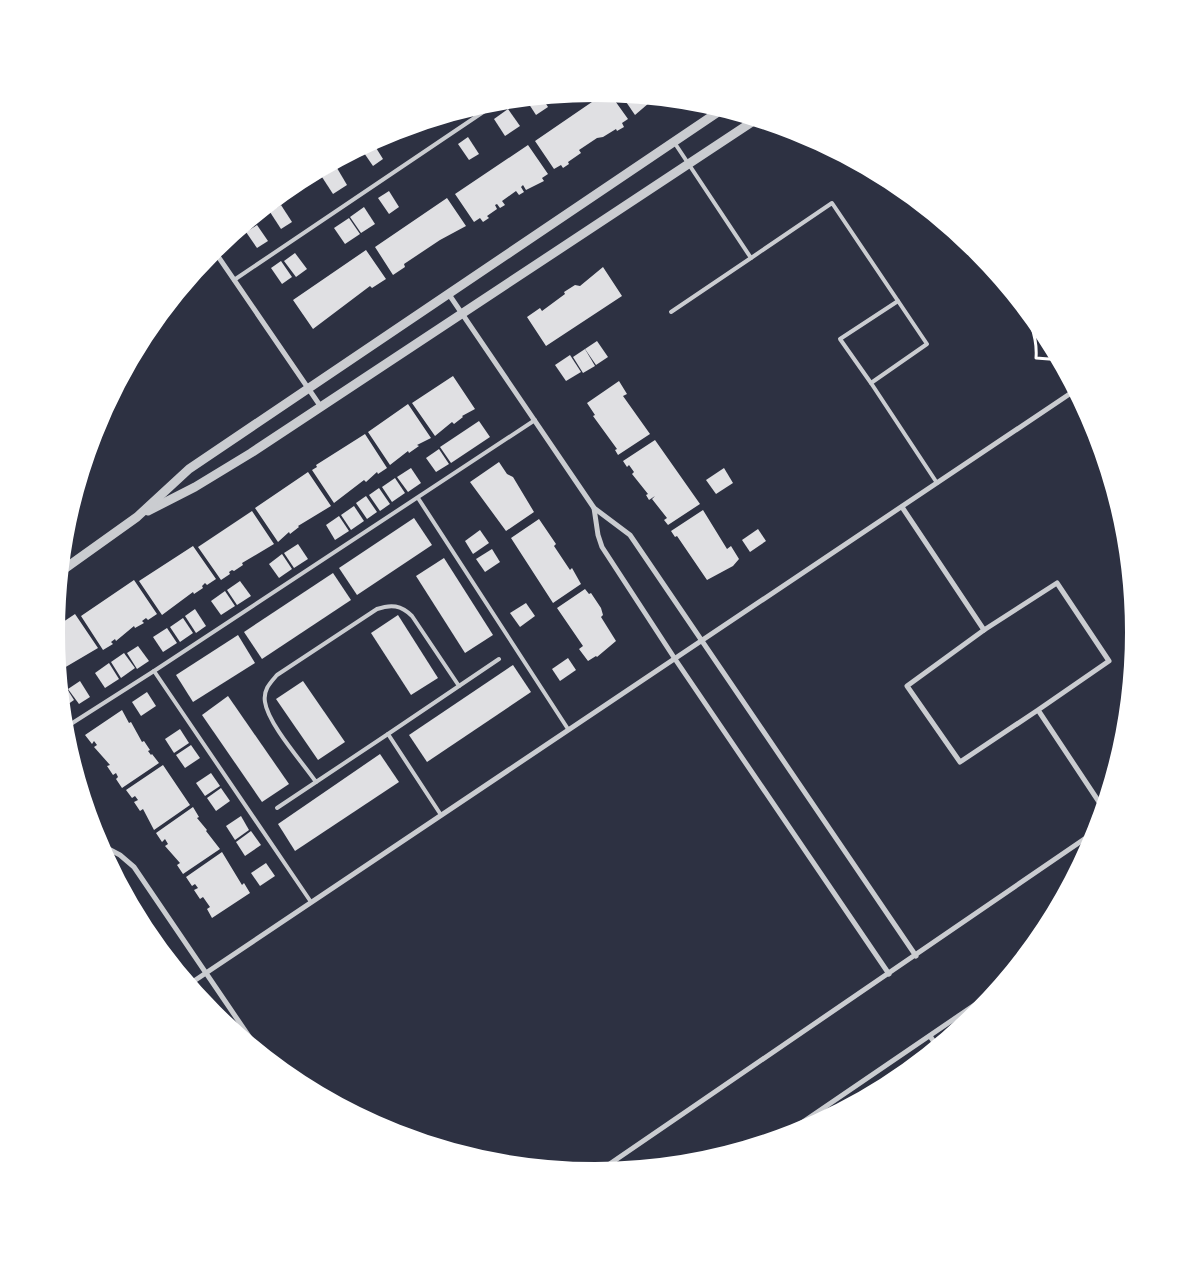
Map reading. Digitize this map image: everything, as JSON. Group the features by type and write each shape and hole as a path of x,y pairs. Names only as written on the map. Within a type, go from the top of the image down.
{"street":[{"path":"67,567 137,517 189,469 447,292 716,113"},
{"path":"137,517 195,487 321,407 751,122"},
{"path":"218,256 321,407"},
{"path":"447,292 594,508 630,535 916,956"},
{"path":"194,982 1072,392"},
{"path":"902,507 984,630"},
{"path":"594,508 598,535 602,547 889,974"},
{"path":"1058,584 1109,661 960,762 906,686 984,630 1058,584"},
{"path":"1038,710 1100,803"},
{"path":"609,1165 1088,837"},
{"path":"109,849 120,855 134,867 250,1038"},
{"path":"802,1123 977,1004"},
{"path":"959,1016 961,1019"},
{"path":"930,1036 935,1043"}],"lane":[{"path":"234,280 485,111"},
{"path":"674,141 751,258"},
{"path":"671,312 832,203 927,344 871,383"},
{"path":"898,301 840,339 937,483"},
{"path":"71,724 535,420"},
{"path":"418,498 568,730"},
{"path":"316,782 272,721 264,702 266,687 278,675 377,609 388,605 403,608 412,616 458,686"},
{"path":"277,808 499,659"},
{"path":"154,671 311,902"},
{"path":"388,734 442,815"}],"path":[{"path":"1030,324 1036,358 1053,359"}],"building":[{"path":"596,99 614,100 628,119 622,123 624,127 597,138 579,150 581,153 563,168 561,165 554,169 535,141"},
{"path":"625,100 650,102 635,115"},
{"path":"545,102 548,107 536,115 529,104"},
{"path":"508,109 520,126 505,136 494,119"},
{"path":"468,137 479,154 469,160 458,144"},
{"path":"528,145 548,174 542,178 544,181 526,190 523,185 521,187 524,192 519,195 516,191 502,201 505,205 500,208 497,204 495,205 497,209 487,216 489,218 483,222 480,218 474,222 455,194"},
{"path":"376,147 383,159 373,166 364,152"},
{"path":"337,168 347,185 333,194 322,177"},
{"path":"389,191 399,207 389,214 378,198"},
{"path":"447,198 466,226 440,240 404,264 405,267 393,275 375,247"},
{"path":"281,205 292,222 281,229 270,212"},
{"path":"364,207 375,224 361,233 350,217"},
{"path":"349,218 360,234 345,244 334,228"},
{"path":"257,225 268,241 257,248 246,232"},
{"path":"366,250 386,279 372,288 370,286 313,329 293,300"},
{"path":"295,253 307,269 296,277 284,261"},
{"path":"281,261 292,277 282,284 271,268"},
{"path":"603,267 622,296 546,346 527,317 540,308 542,311 575,285 580,286"},
{"path":"597,341 608,357 596,365 585,349"},
{"path":"585,349 595,366 583,373 573,357"},
{"path":"570,355 581,372 566,381 555,365"},
{"path":"453,376 475,409 462,416 454,424 452,422 435,436 412,403"},
{"path":"619,381 627,394 623,396 650,434 618,455 615,450 617,449 593,416 595,415 587,403"},
{"path":"408,404 431,438 417,445 419,446 409,453 408,451 390,465 368,432"},
{"path":"479,421 490,437 451,463 440,447"},
{"path":"365,434 387,468 378,474 377,472 366,482 364,480 334,503 312,470 317,467 316,465"},
{"path":"655,440 700,504 668,525 664,520 667,518 652,499 655,496 649,500 646,495 648,494 632,474 634,472 623,461"},
{"path":"439,449 449,464 436,472 426,458"},
{"path":"499,462 507,474 513,477 534,512 506,531 470,482"},
{"path":"411,468 421,483 408,492 397,477"},
{"path":"724,468 733,483 716,494 706,480"},
{"path":"308,472 331,506 298,526 290,534 289,532 278,542 255,508"},
{"path":"395,478 405,493 392,502 382,487"},
{"path":"379,488 390,504 380,511 369,495"},
{"path":"366,496 377,512 367,519 356,503"},
{"path":"354,506 364,521 351,530 341,515"},
{"path":"703,510 727,549 731,546 739,559 733,566 707,580 677,536 675,537 671,531"},
{"path":"252,511 274,544 242,563 243,565 229,572 230,574 221,580 198,547"},
{"path":"339,516 349,531 335,540 326,525"},
{"path":"414,518 432,545 357,595 339,568"},
{"path":"539,519 556,544 554,546 570,570 572,568 581,584 553,603 511,538"},
{"path":"758,529 766,541 750,552 742,540"},
{"path":"480,530 489,543 473,554 465,541"},
{"path":"298,544 308,559 294,568 284,553"},
{"path":"193,546 216,579 207,585 205,583 202,586 203,588 194,594 193,592 162,615 139,581"},
{"path":"492,549 500,562 485,572 476,559"},
{"path":"282,554 292,569 279,578 269,564"},
{"path":"444,558 493,635 465,653 416,576"},
{"path":"333,573 351,600 262,659 244,632"},
{"path":"134,580 157,614 148,620 146,618 142,621 144,623 135,628 134,626 103,650 81,616"},
{"path":"240,581 251,596 237,605 227,590"},
{"path":"585,589 589,594 591,593 601,608 603,615 601,617 616,641 597,657 588,661 579,649 583,646 557,608"},
{"path":"225,591 235,606 221,615 211,601"},
{"path":"526,603 535,616 520,627 510,613"},
{"path":"195,609 206,626 196,633 185,616"},
{"path":"75,614 98,648 64,668 62,632 63,622"},
{"path":"398,615 438,678 411,695 371,633"},
{"path":"183,618 193,633 180,642 170,627"},
{"path":"167,628 177,643 163,652 153,637"},
{"path":"238,635 255,663 193,702 176,675"},
{"path":"138,646 149,661 137,669 127,653"},
{"path":"124,653 135,668 121,678 111,662"},
{"path":"568,658 576,670 560,681 552,669"},
{"path":"109,663 119,679 105,688 95,673"},
{"path":"513,665 531,692 427,762 409,735"},
{"path":"80,681 90,697 79,704 68,689"},
{"path":"303,681 345,742 318,760 276,699"},
{"path":"66,687 74,700 67,705"},
{"path":"147,692 156,706 141,716 132,702"},
{"path":"228,696 289,784 262,802 202,715"},
{"path":"122,710 142,742 144,741 150,750 148,751 159,763 122,788 116,779 118,777 116,773 113,775 107,766 110,765 94,747 97,745 94,741 92,744 85,735"},
{"path":"180,729 189,743 174,753 165,739"},
{"path":"191,745 200,758 185,768 176,755"},
{"path":"380,754 399,782 295,851 278,824"},
{"path":"163,765 190,805 154,830 143,809 140,811 134,802 138,800 135,796 132,798 126,790"},
{"path":"211,773 220,786 205,796 196,783"},
{"path":"221,788 230,801 216,811 207,798"},
{"path":"193,807 199,817 197,818 220,849 183,874 177,865 180,863 165,846 168,844 165,839 162,842 156,833"},
{"path":"241,816 249,830 235,840 226,826"},
{"path":"251,831 261,845 245,856 236,842"},
{"path":"222,852 242,885 244,883 250,893 212,918 207,909 210,907 203,897 200,899 194,890 198,888 195,884 192,886 186,877"},
{"path":"266,863 275,876 260,886 251,873"}]}
